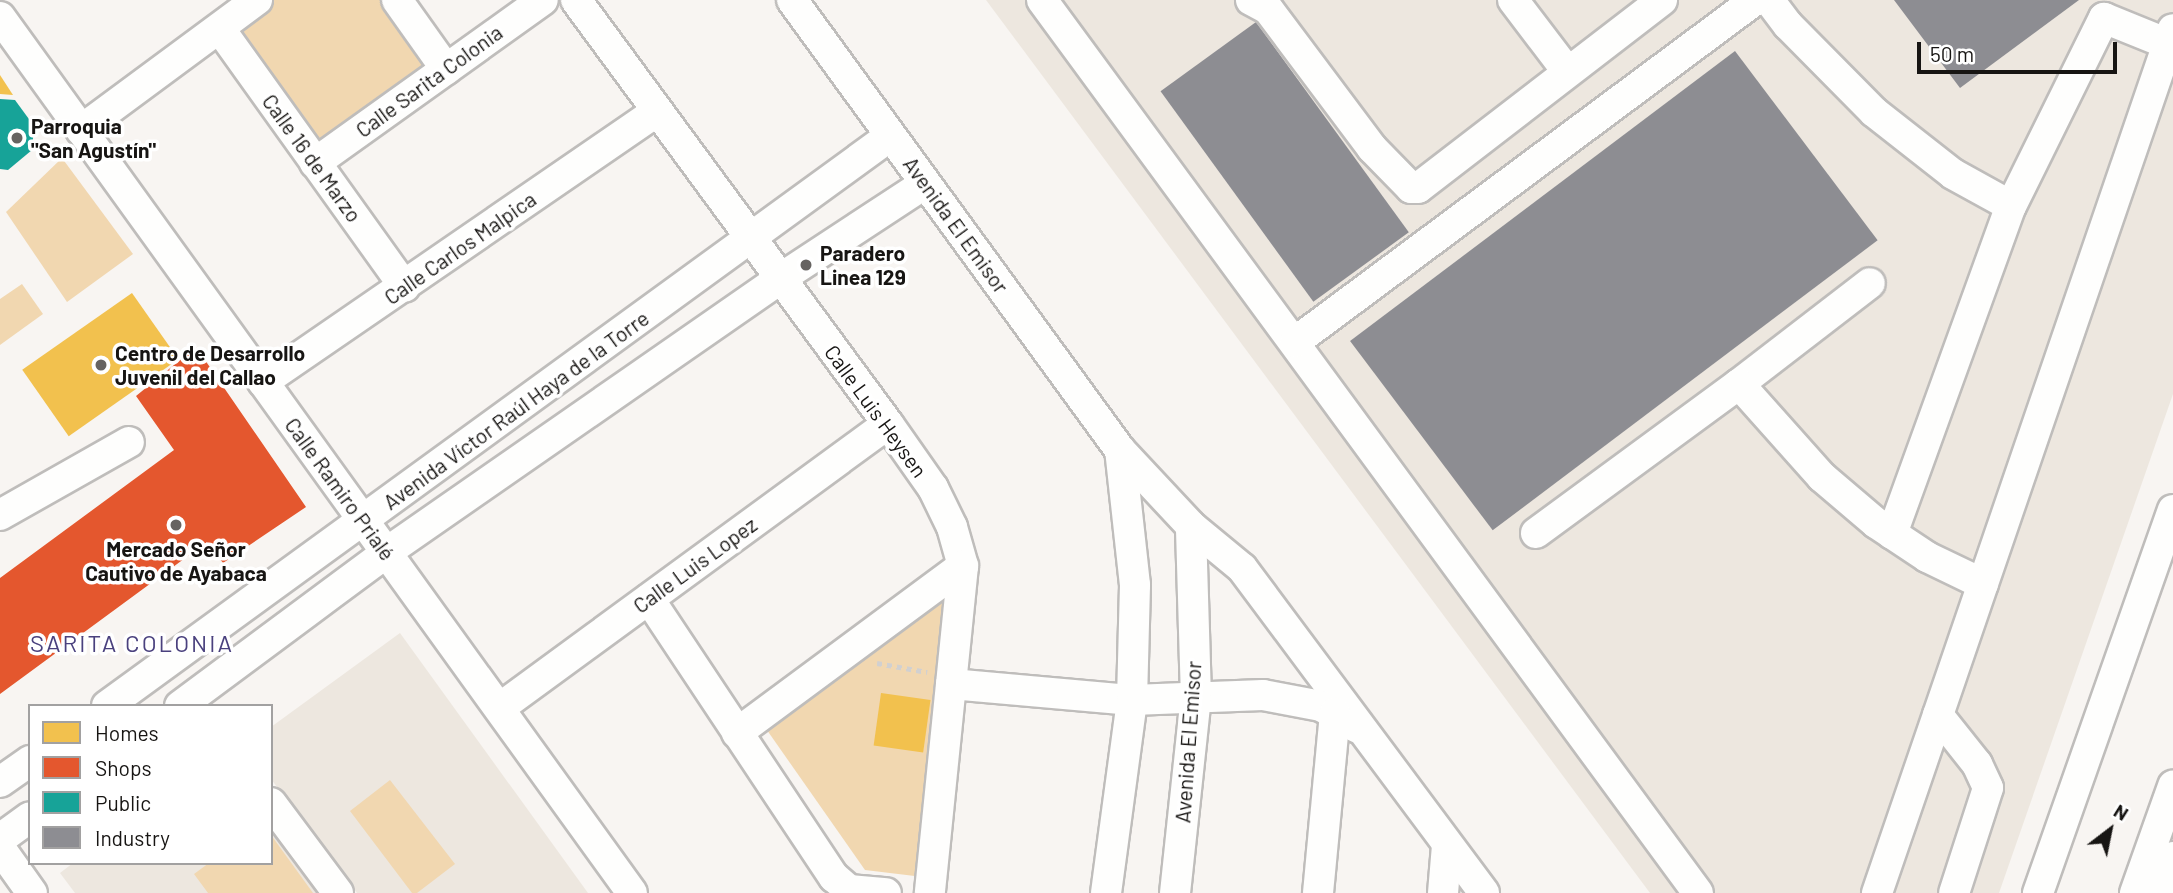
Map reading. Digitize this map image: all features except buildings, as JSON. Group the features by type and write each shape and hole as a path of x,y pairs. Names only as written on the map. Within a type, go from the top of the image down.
{"street":[{"path":"81,130 257,0"},
{"path":"397,0 446,69"},
{"name":"Calle Sarita Colonia","path":"315,163 542,0"},
{"name":"Calle Luis Heysen","path":"576,0 750,237 778,280 888,424 933,488 952,527 963,566 944,679 930,893"},
{"name":"Avenida El Emisor","path":"792,0 1120,450 1191,526 1196,698 1175,893"},
{"path":"1042,0 1698,893"},
{"path":"1251,0 1268,9 1372,148 1411,188 1418,188 1662,0"},
{"path":"1513,0 1567,71"},
{"path":"1295,342 1755,0"},
{"path":"1769,0 1788,25 1874,112 1953,174 2011,206"},
{"path":"1877,893 2170,36 2109,9 2011,206 1892,534"},
{"name":"Calle Ramiro Prialé","path":"0,17 363,523 501,707 632,893"},
{"name":"Calle 16 de Marzo","path":"220,29 405,287"},
{"name":"Calle Carlos Malpica","path":"262,382 405,287 656,112"},
{"name":"Avenida Víctor Raúl Haya de la Torre","path":"110,704 363,523 890,136"},
{"name":"Avenida Víctor Raúl Haya de la Torre","path":"191,703 387,552 778,280 925,184"},
{"path":"1536,533 1871,283"},
{"path":"1739,384 1822,477 1892,534 1983,584"},
{"name":"Calle Luis Lopez","path":"501,707 888,424"},
{"path":"0,515 129,442"},
{"name":"Avenida El Emisor","path":"1106,893 1132,700 1135,585 1120,450"},
{"path":"2038,893 2173,510"},
{"path":"1191,526 1242,568 1484,893"},
{"path":"737,733 963,566"},
{"path":"649,599 834,877 849,890 886,893"},
{"path":"944,679 1132,700 1263,695 1335,713 1365,733"},
{"path":"1318,893 1335,713"},
{"path":"1938,715 1977,764 1988,788 1954,893"},
{"path":"0,782 28,762"},
{"path":"2135,893 2173,786"},
{"path":"273,806 338,893"},
{"path":"0,839 28,818"},
{"path":"1443,893 1447,845"},
{"path":"0,848 32,893"},
{"path":"2158,893 2173,857"}],"path":[{"path":"872,662 944,679"}],"shaded area":[{"path":"268,0 390,0 433,61 322,143 234,26"},
{"path":"986,0 2173,0 2173,394 1999,893 1650,893"},
{"path":"62,158 133,254 67,302 6,212"},
{"path":"22,284 43,314 0,345 0,299"},
{"path":"941,594 951,597 923,877 865,870 762,723"},
{"path":"400,633 588,893 357,893 273,782 273,726"},
{"path":"390,780 455,864 417,893 412,893 350,811"},
{"path":"273,819 330,893 75,893 60,873 70,865 273,865"},
{"path":"273,838 313,893 208,893 194,874 206,865 273,865"}],"place":[{"name":"Parroquia \"San Agustín\"","path":"17,138"},
{"name":"Paradero Linea 129","path":"806,265"},
{"name":"Centro de Desarrollo Juvenil del Callao","path":"101,365"},
{"name":"Mercado Señor Cautivo de Ayabaca","path":"176,525"}],"district":[{"name":"SARITA COLONIA","path":"132,643"}]}
